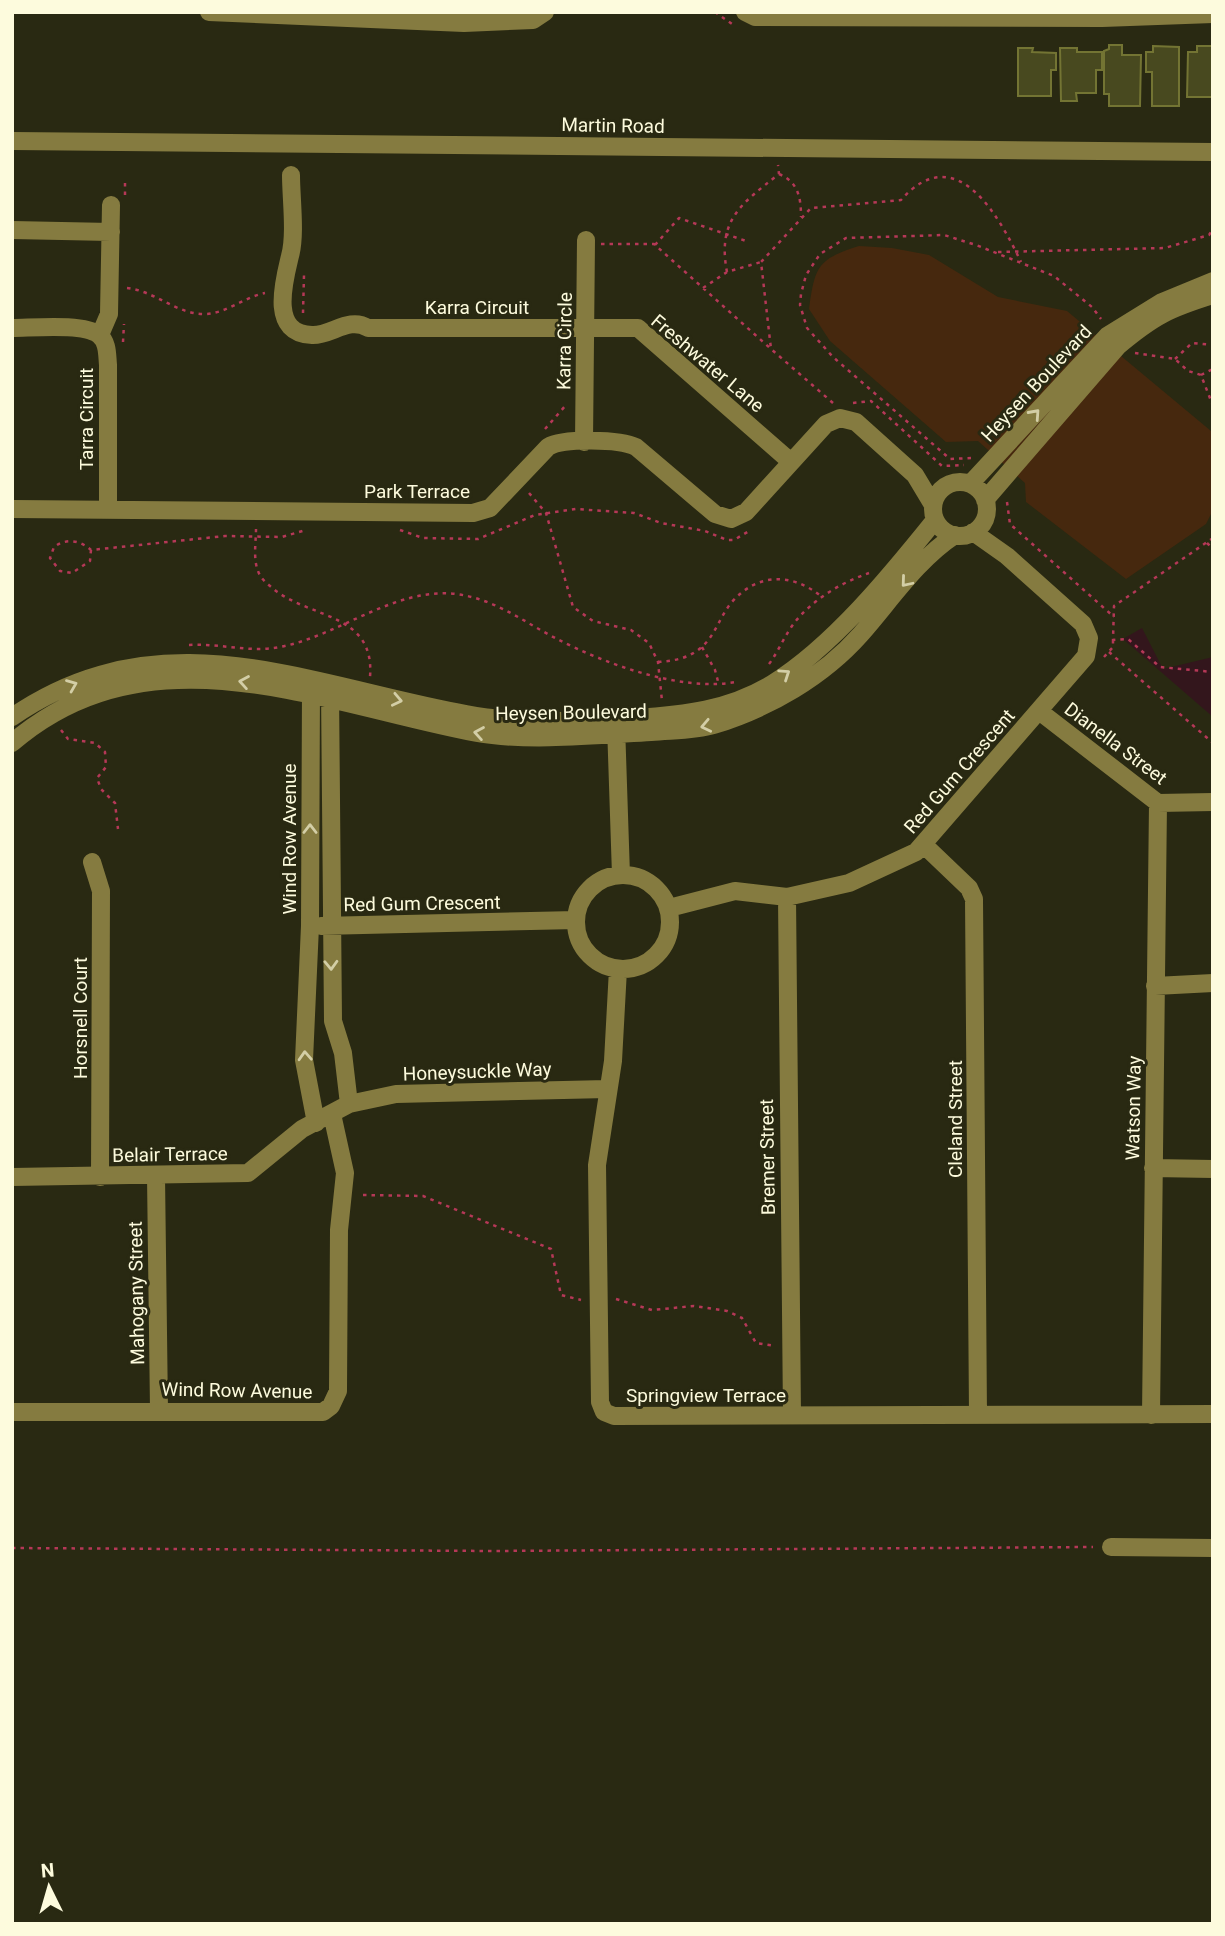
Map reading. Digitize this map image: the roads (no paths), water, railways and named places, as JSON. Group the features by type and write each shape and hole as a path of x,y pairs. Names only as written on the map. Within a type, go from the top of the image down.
{"street":[{"path":"209,12 464,23 533,20 545,12"},
{"path":"744,12 755,17 1102,18 1213,14"},
{"name":"Martin Road","path":"12,141 1213,152"},
{"name":"Karra Circuit","path":"291,175 297,261 282,297 285,319 302,334 320,335 355,324 368,328 586,328"},
{"path":"12,328 86,328 100,335 109,314 111,205"},
{"path":"12,230 111,232"},
{"name":"Karra Circle","path":"584,442 586,328 593,242"},
{"name":"Heysen Boulevard","path":"970,484 1115,339 1162,302 1213,281"},
{"name":"Heysen Boulevard","path":"985,500 1115,339 1170,308 1213,296"},
{"name":"Freshwater Lane","path":"586,328 638,328 791,462"},
{"name":"Tarra Circuit","path":"100,335 107,347 108,365 108,510"},
{"name":"Park Terrace","path":"12,509 473,513 490,508 553,444 584,442 625,443 636,447 715,514 731,519 746,512 826,424 840,418 856,422 915,475"},
{"path":"915,475 947,485 970,484 985,500 979,526 955,535 947,532 915,475"},
{"path":"934,512 940,490 947,485"},
{"name":"Heysen Boulevard","path":"331,693 369,685 483,717 617,726 710,710 770,685 815,654 934,512"},
{"name":"Red Gum Crescent","path":"669,908 735,891 787,897 860,879 916,852 1086,656 1089,638 1083,624 1007,556 979,526"},
{"name":"Heysen Boulevard","path":"12,717 41,699 85,680 166,663 236,664 311,688 490,735 617,726 713,725 793,690 826,668 934,548 955,535"},
{"name":"Heysen Boulevard","path":"12,743 45,718 84,699 163,679 230,679 311,688"},
{"name":"Wind Row Avenue","path":"12,1412 323,1412 331,1406 338,1391 339,1230 345,1173 304,1060 310,926 311,688"},
{"path":"331,693 330,926 333,1021 343,1053 349,1104"},
{"name":"Dianella Street","path":"1039,711 1158,803 1213,802"},
{"path":"617,726 621,875"},
{"name":"Watson Way","path":"1150,1415 1158,803"},
{"name":"Cleland Street","path":"923,844 969,888 974,899 978,1415"},
{"name":"Horsnell Court","path":"92,862 102,891 100,1177"},
{"path":"621,875 637,877 662,894 669,908 669,931 660,952 648,962 634,968 618,969 605,965 584,947 576,920 579,907 595,885 621,875"},
{"name":"Bremer Street","path":"787,897 789,1346 792,1415"},
{"name":"Red Gum Crescent","path":"310,926 576,920"},
{"name":"Springview Terrace","path":"618,969 613,1061 599,1136 595,1216 600,1402 604,1412 614,1416 1213,1414"},
{"path":"1155,986 1213,983"},
{"name":"Honeysuckle Way","path":"349,1104 396,1094 607,1088"},
{"name":"Belair Terrace","path":"12,1177 248,1173 302,1129 349,1104"},
{"path":"1153,1168 1213,1169"},
{"name":"Mahogany Street","path":"156,1176 159,1410"},
{"path":"1111,1547 1213,1548"}]}
